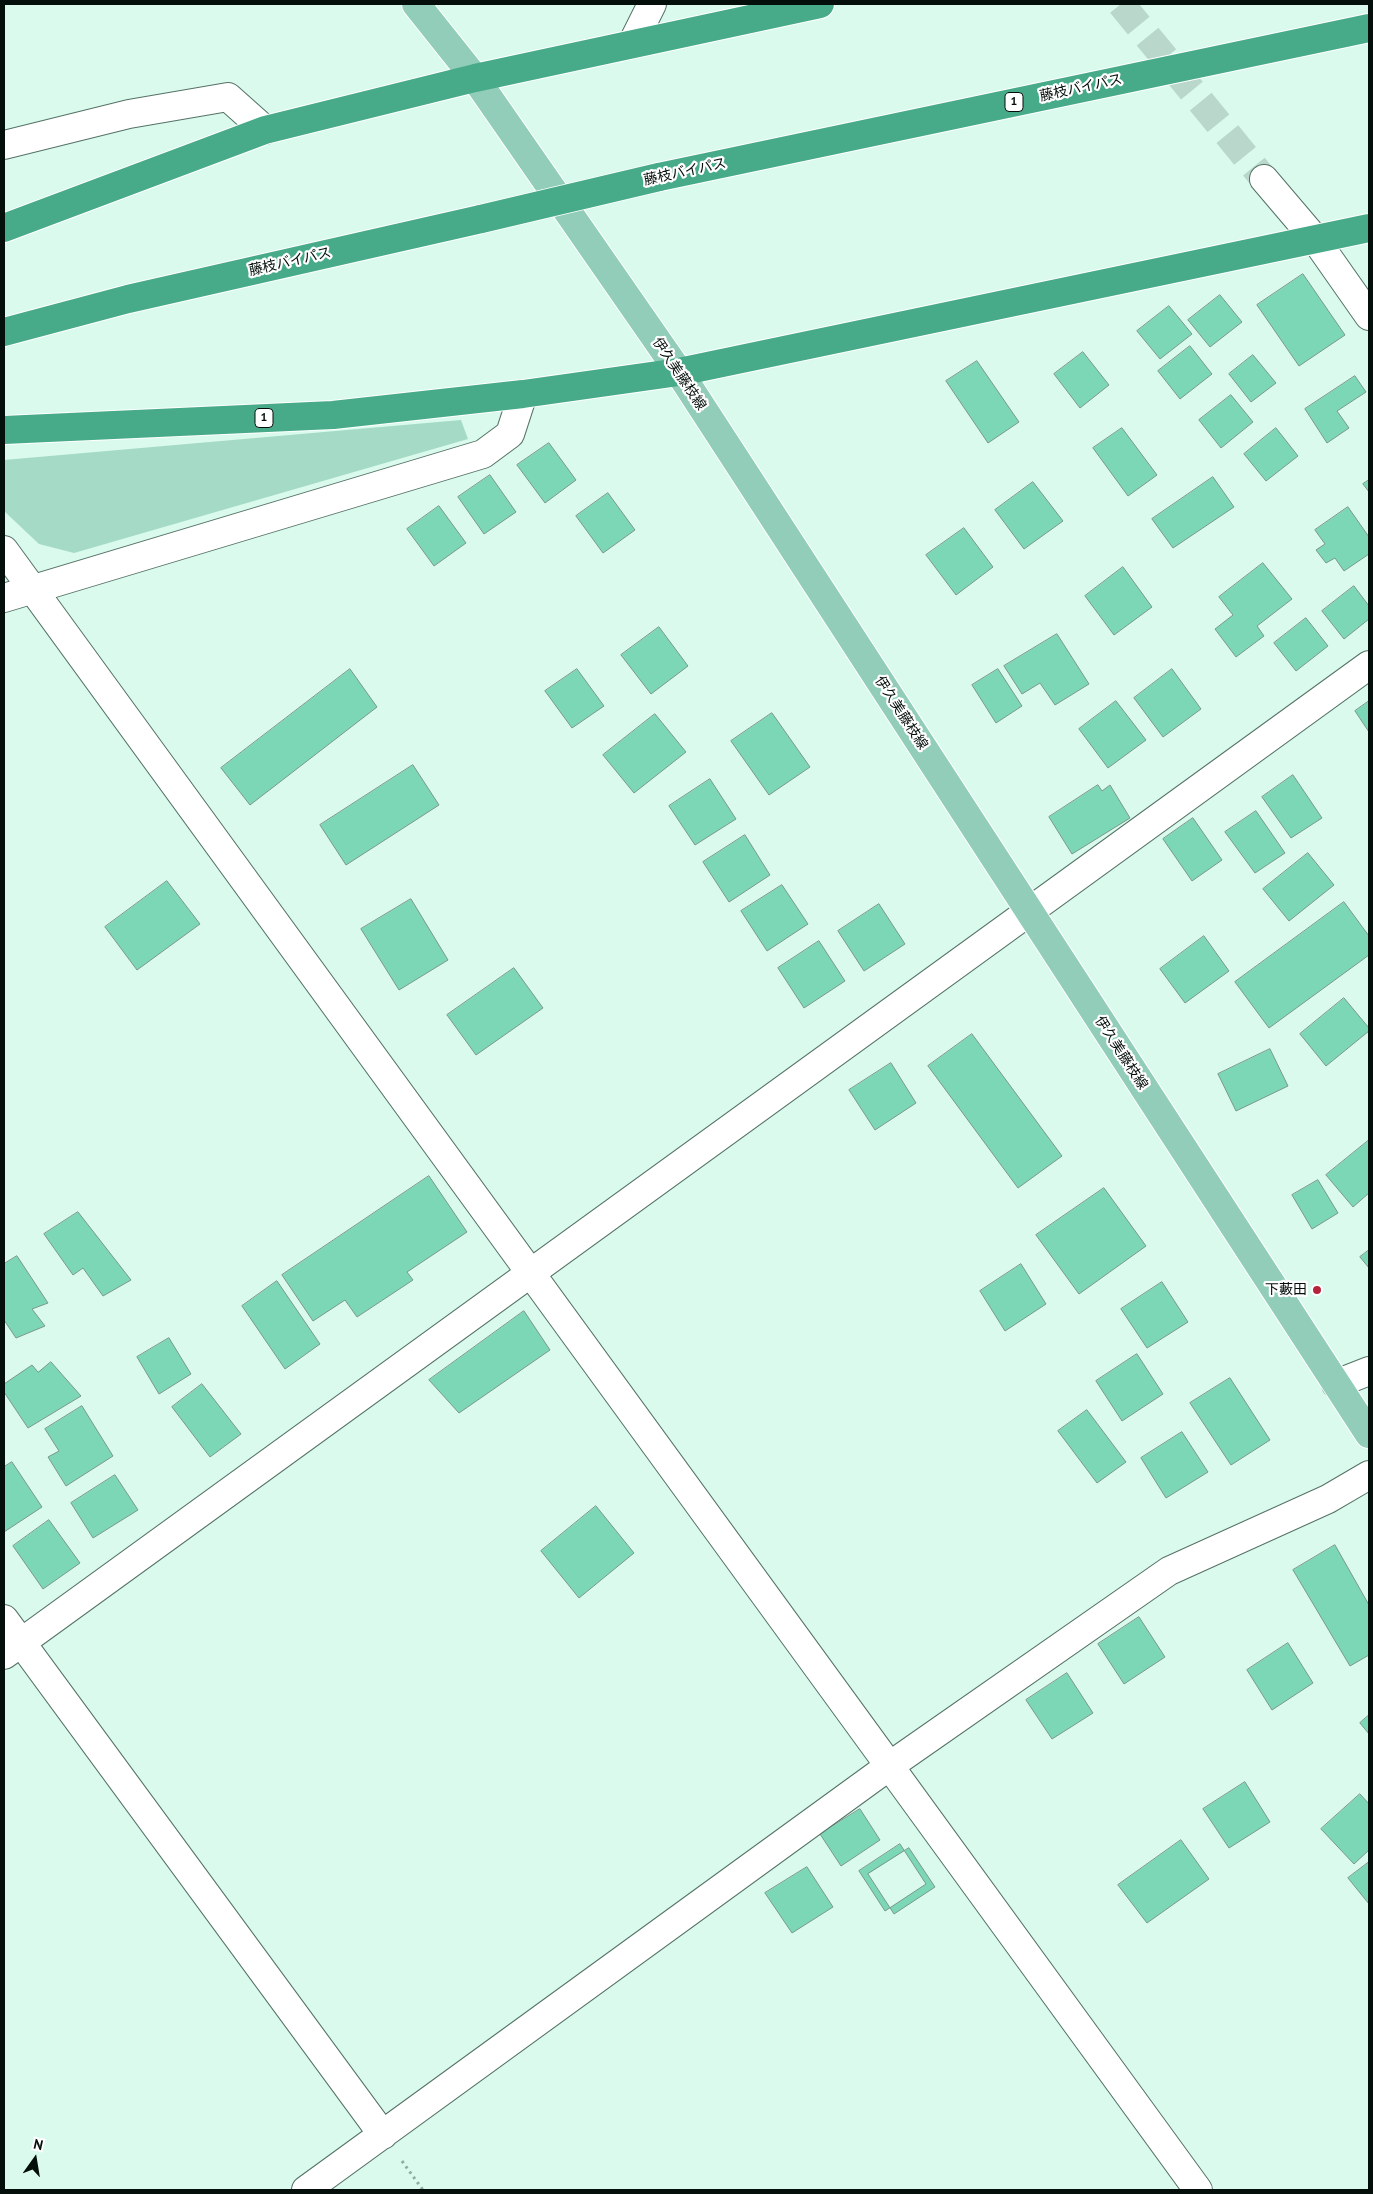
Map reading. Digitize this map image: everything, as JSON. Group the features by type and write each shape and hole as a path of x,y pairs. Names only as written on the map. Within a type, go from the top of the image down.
{"highway":[{"path":"4,228 265,130 475,78 820,4"},
{"name":"藤枝バイパス","path":"4,332 128,300 658,177 1369,28"},
{"name":"1","path":"4,430 334,415 523,394 679,372 1369,228"}],"main road":[{"name":"伊久美藤枝線","path":"416,4 475,78 679,372 1369,1434"}],"street":[{"path":"632,44 652,4"},
{"path":"4,145 128,114 228,97 265,130"},
{"path":"1264,179 1316,239 1369,316"},
{"path":"4,598 483,454 510,434 523,394"},
{"path":"4,550 532,1272 888,1767 1198,2190"},
{"path":"12,1649 1369,665"},
{"path":"1336,1384 1369,1370"},
{"path":"306,2190 888,1767 1169,1571 1328,1499 1369,1475"},
{"path":"4,1619 12,1649 383,2135"}],"green space":[{"path":"461,420 468,439 74,553 39,544 4,511 4,460"}],"building":[{"path":"1303,274 1345,335 1299,366 1257,305"},
{"path":"1220,295 1242,322 1210,347 1188,320"},
{"path":"1169,306 1192,334 1160,359 1137,331"},
{"path":"1190,346 1212,374 1180,399 1158,371"},
{"path":"1083,352 1109,385 1080,408 1054,374"},
{"path":"1253,355 1276,383 1251,402 1229,374"},
{"path":"977,361 1019,422 988,443 946,381"},
{"path":"1355,376 1366,392 1337,411 1349,428 1327,443 1305,409"},
{"path":"1231,395 1253,422 1221,448 1199,420"},
{"path":"1122,428 1157,475 1128,496 1093,448"},
{"path":"1276,428 1298,456 1266,481 1244,454"},
{"path":"549,443 576,480 545,503 517,465"},
{"path":"490,475 516,512 484,534 458,497"},
{"path":"1213,477 1234,507 1173,548 1152,519"},
{"path":"1369,480 1369,492 1363,484"},
{"path":"1033,482 1063,521 1024,549 995,510"},
{"path":"608,493 635,530 603,553 576,516"},
{"path":"439,506 466,543 434,566 407,529"},
{"path":"1348,507 1369,537 1369,554 1344,571 1335,558 1326,563 1316,550 1325,544 1315,530"},
{"path":"964,528 993,567 956,595 926,555"},
{"path":"1263,563 1292,599 1257,626 1264,636 1236,657 1215,629 1233,615 1219,597"},
{"path":"1123,567 1152,607 1114,635 1085,596"},
{"path":"1354,586 1369,606 1369,619 1344,639 1322,611"},
{"path":"1306,618 1328,646 1296,671 1274,643"},
{"path":"659,627 688,666 651,694 621,655"},
{"path":"1057,634 1089,684 1055,705 1040,683 1022,694 1004,666"},
{"path":"350,669 377,707 250,805 221,768"},
{"path":"577,669 604,706 572,728 545,691"},
{"path":"998,669 1022,706 996,723 972,685"},
{"path":"1172,669 1201,709 1163,737 1134,698"},
{"path":"1116,701 1146,740 1108,768 1079,729"},
{"path":"1369,701 1369,732 1355,711"},
{"path":"772,713 810,767 769,795 731,741"},
{"path":"655,714 686,752 634,793 603,755"},
{"path":"413,765 439,805 346,865 320,825"},
{"path":"1293,775 1322,818 1291,838 1262,797"},
{"path":"710,779 736,819 695,845 669,806"},
{"path":"1098,785 1102,791 1110,785 1130,818 1072,854 1049,817"},
{"path":"1256,811 1285,853 1255,873 1225,832"},
{"path":"1193,818 1222,860 1192,881 1163,839"},
{"path":"745,835 770,875 729,902 703,862"},
{"path":"1308,853 1334,885 1289,921 1263,889"},
{"path":"167,881 200,924 137,970 105,927"},
{"path":"782,885 808,924 767,951 741,911"},
{"path":"411,899 448,960 399,990 361,929"},
{"path":"1344,902 1369,936 1369,955 1269,1028 1235,982"},
{"path":"879,904 905,944 864,971 838,931"},
{"path":"1204,936 1229,971 1185,1003 1160,969"},
{"path":"819,941 845,981 804,1008 778,968"},
{"path":"514,968 543,1008 476,1055 447,1015"},
{"path":"1344,998 1369,1028 1369,1031 1326,1066 1300,1034"},
{"path":"972,1034 1062,1156 1018,1188 928,1066"},
{"path":"1270,1049 1288,1086 1236,1111 1218,1074"},
{"path":"891,1063 916,1103 875,1130 849,1090"},
{"path":"1369,1140 1369,1193 1353,1207 1326,1175"},
{"path":"429,1176 467,1232 407,1272 413,1280 357,1317 345,1300 313,1321 282,1275"},
{"path":"1318,1180 1338,1213 1312,1229 1292,1195"},
{"path":"1104,1188 1146,1246 1079,1294 1036,1235"},
{"path":"78,1212 131,1280 103,1296 83,1268 73,1275 44,1234"},
{"path":"1369,1250 1369,1268 1360,1257"},
{"path":"17,1256 48,1303 32,1309 45,1326 16,1338 4,1320 4,1264"},
{"path":"1021,1264 1046,1304 1005,1331 980,1291"},
{"path":"277,1281 320,1344 285,1369 242,1306"},
{"path":"1162,1282 1188,1322 1147,1348 1121,1309"},
{"path":"524,1311 550,1350 459,1413 429,1380"},
{"path":"169,1338 191,1374 159,1394 137,1357"},
{"path":"1137,1354 1163,1394 1122,1421 1096,1381"},
{"path":"51,1362 81,1396 28,1428 4,1392 4,1384 32,1365 38,1372"},
{"path":"1230,1378 1270,1440 1231,1465 1190,1403"},
{"path":"202,1384 241,1434 210,1457 172,1407"},
{"path":"82,1406 113,1456 66,1486 48,1457 59,1451 45,1429"},
{"path":"1087,1410 1126,1462 1097,1483 1058,1431"},
{"path":"1182,1432 1208,1472 1166,1498 1141,1458"},
{"path":"12,1462 42,1507 4,1532 4,1467"},
{"path":"115,1475 138,1510 93,1538 71,1503"},
{"path":"596,1506 634,1553 579,1598 541,1551"},
{"path":"49,1520 80,1563 43,1589 13,1546"},
{"path":"1335,1545 1369,1605 1369,1655 1350,1666 1293,1570"},
{"path":"1139,1617 1165,1657 1124,1684 1098,1644"},
{"path":"1288,1643 1313,1683 1272,1710 1247,1670"},
{"path":"1067,1673 1093,1713 1052,1739 1026,1700"},
{"path":"1369,1715 1369,1734 1360,1723"},
{"path":"1245,1782 1270,1822 1229,1848 1203,1809"},
{"path":"1360,1794 1369,1804 1369,1850 1354,1864 1321,1829"},
{"path":"860,1809 880,1840 841,1866 820,1834"},
{"path":"1181,1840 1209,1879 1147,1923 1118,1885"},
{"path":"900,1844 926,1884 885,1911 859,1871"},
{"path":"909,1848 935,1887 894,1914 868,1874"},
{"path":"1369,1862 1369,1904 1348,1878"},
{"path":"807,1867 833,1907 792,1933 765,1893"}],"tunnel":[{"path":"1121,4 1264,179"}],"place":[{"name":"下藪田","path":"1317,1290"}]}
